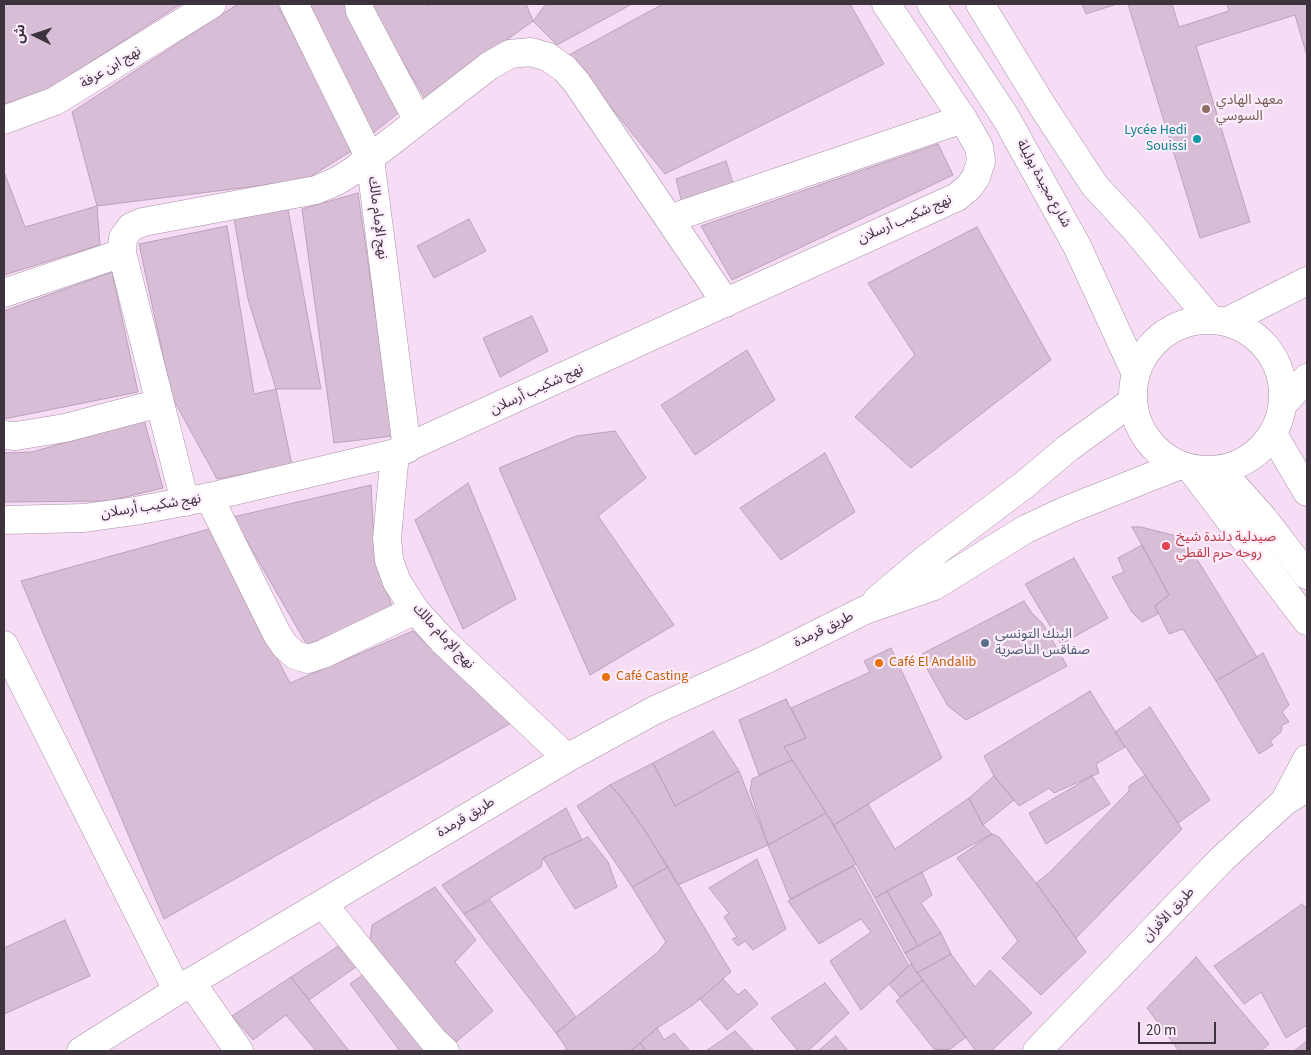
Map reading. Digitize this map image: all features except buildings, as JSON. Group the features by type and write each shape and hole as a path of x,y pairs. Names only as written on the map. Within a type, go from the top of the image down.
{"street":[{"name":"نهج ابن عرفة","path":"4,120 56,101 212,4"},
{"name":"نهج الإمام مالك","path":"294,4 370,158 401,451 387,538 389,560 397,582 415,610 442,640 567,758"},
{"path":"359,4 360,11 418,121"},
{"name":"نهج شكيب أرسلان","path":"4,520 84,518 135,511 197,500 401,451 957,197 969,188 976,177 981,161 978,147 963,118 886,4"},
{"name":"شارع مجيدة بوليلة","path":"931,4 1006,118 1078,246 1136,374"},
{"path":"980,4 1043,107 1095,186 1218,320 1252,334 1263,343 1276,361 1283,382 1283,404 1280,420 1272,434 1258,451 1240,463 1220,470 1186,467"},
{"path":"415,610 323,654 308,659 295,655 285,646 197,500 160,403 122,252 123,238 130,227 142,222 316,190 337,181 490,66 510,54 531,52 548,57 564,69 577,83 726,303"},
{"path":"669,219 963,118"},
{"path":"4,293 122,252"},
{"path":"1307,281 1218,320 1186,323 1164,334 1147,352 1136,374 1133,387 1133,401 1138,421 1147,439 1162,454 1186,467 1307,621"},
{"path":"1283,404 1307,378"},
{"name":"طريق قرمدة","path":"865,610 922,562 1024,485 1068,448 1133,401"},
{"path":"4,435 16,436 65,428 160,403"},
{"path":"1272,434 1307,492"},
{"name":"طريق قرمدة","path":"81,1051 184,986 567,758 655,710 766,660 865,610 934,586 1026,529 1067,510 1186,467"},
{"path":"1220,470 1263,518 1307,575"},
{"path":"4,646 184,986 239,1051"},
{"path":"1284,802 1307,759"},
{"name":"طريق الأفران","path":"1037,1051 1222,859 1284,802 1307,786"},
{"path":"323,904 433,1040 445,1051"}],"place":[{"name":"معهد الهادي السوسي","path":"1206,109"},
{"name":"Lycée Hedi Souissi","path":"1197,139"},
{"name":"صيدلية دلندة شيخ روحه حرم القطي","path":"1166,546"},
{"name":"البنك التونسي صفاقس الناصرية","path":"985,643"},
{"name":"Café El Andalib","path":"879,663"},
{"name":"Café Casting","path":"606,677"}]}
